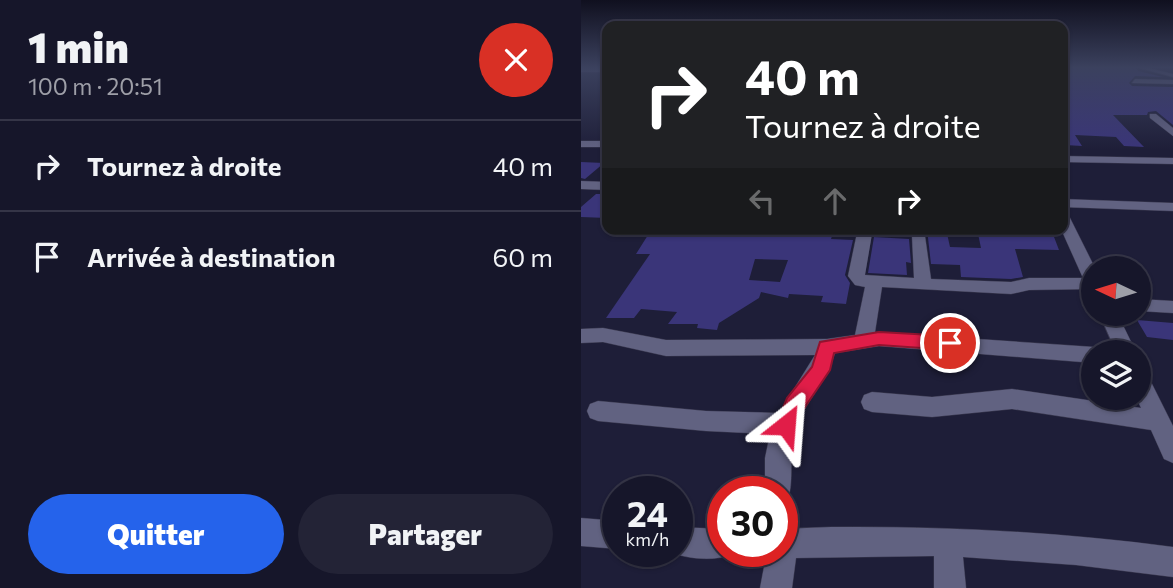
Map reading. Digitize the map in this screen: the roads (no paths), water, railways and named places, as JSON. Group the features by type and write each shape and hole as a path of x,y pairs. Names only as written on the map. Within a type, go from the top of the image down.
{"street":[{"path":"1153,117 1173,133"},
{"path":"581,144 602,144"},
{"path":"1068,159 1173,161"},
{"path":"581,185 602,186"},
{"path":"1068,203 1173,207"},
{"path":"1068,229 1081,256"},
{"path":"864,235 856,276 861,281 1011,288 1029,284 1081,283"},
{"path":"919,235 923,283"},
{"path":"864,340 875,281"},
{"path":"1151,306 1173,307"},
{"path":"581,336 603,335 666,348 827,347 864,340 913,340 1081,354"},
{"path":"775,476 786,425 795,405 820,370 827,347"},
{"path":"873,402 932,407 1012,399 1159,421"},
{"path":"1151,405 1173,452"},
{"path":"598,411 786,425"},
{"path":"581,532 602,534"},
{"path":"798,543 869,539 1008,545 1173,562"},
{"path":"948,543 950,588"},
{"path":"776,588 779,567"}]}
